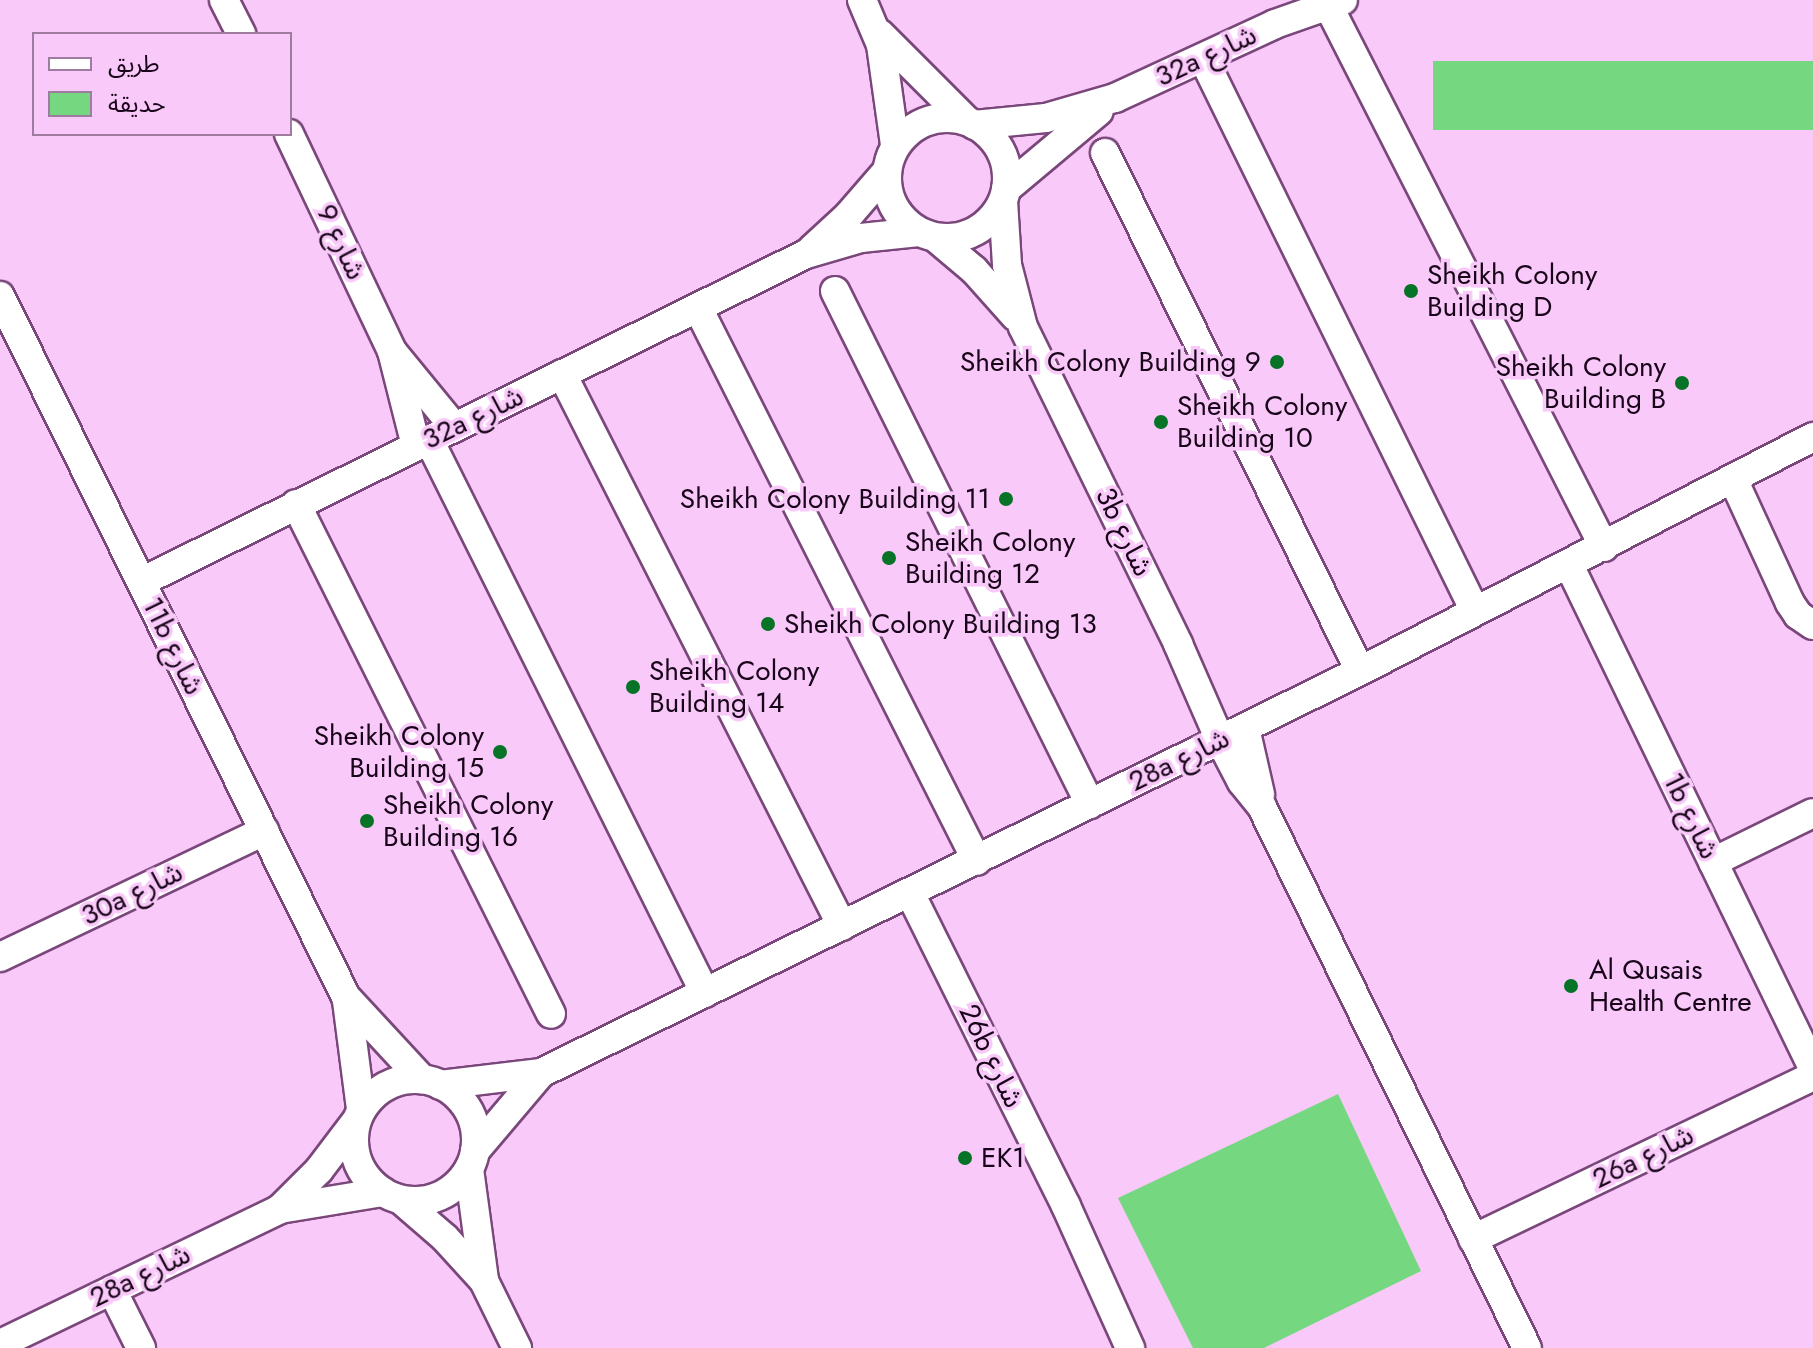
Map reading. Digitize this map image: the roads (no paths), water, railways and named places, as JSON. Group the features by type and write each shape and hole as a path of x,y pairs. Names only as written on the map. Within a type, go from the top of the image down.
{"street":[{"path":"862,0 877,30 888,78 895,145 886,172 889,196 900,217 928,235 957,238 976,231 992,218 1004,195 1007,174 997,145 970,123 877,30"},
{"path":"226,2 240,32"},
{"path":"1336,4 1604,547"},
{"name":"32a شارع","path":"970,123 1046,118 1115,98 1203,58 1269,12 1336,4"},
{"path":"1203,58 1475,611"},
{"name":"32a شارع","path":"1004,195 1058,142 1115,98"},
{"path":"895,145 909,131 927,121 947,118 970,123"},
{"name":"شارع 9","path":"290,136 392,351 422,443 705,993"},
{"path":"1105,153 1360,671"},
{"name":"32a شارع","path":"806,254 848,216 886,172"},
{"name":"3b شارع","path":"1004,195 1007,265 1023,327 1178,644 1232,734 1242,782 1262,807 1527,1348"},
{"name":"32a شارع","path":"141,582 806,254 861,238 928,235"},
{"name":"3b شارع","path":"928,235 992,288 1023,327"},
{"path":"835,291 1090,804"},
{"name":"11b شارع","path":"0,296 346,997 357,1053 359,1115"},
{"path":"698,308 977,861"},
{"name":"شارع 9","path":"392,351 455,428"},
{"path":"562,374 842,926"},
{"name":"28a شارع","path":"431,1082 541,1073 911,895 1360,671 1813,437"},
{"path":"1733,479 1790,603 1798,615 1813,625"},
{"path":"296,504 551,1014"},
{"name":"1b شارع","path":"1569,565 1813,1068"},
{"path":"1713,862 1813,813"},
{"name":"30a شارع","path":"0,957 264,831"},
{"name":"26b شارع","path":"911,895 1066,1206 1130,1348"},
{"name":"11b شارع","path":"346,997 431,1082"},
{"name":"28a شارع","path":"472,1160 541,1073"},
{"name":"26a شارع","path":"1473,1239 1813,1076"},
{"path":"484,1281 472,1160 475,1131 469,1112 457,1095 431,1082 398,1081 377,1092 359,1115 353,1141 357,1161 367,1179 445,1238 484,1281 517,1348"},
{"name":"28a شارع","path":"280,1209 319,1170 359,1115"},
{"path":"392,1196 421,1201 440,1196 457,1185 472,1160"},
{"name":"28a شارع","path":"0,1344 280,1209 392,1196"},
{"path":"112,1290 141,1348"}],"place":[{"name":"Sheikh Colony Building D","path":"1411,291"},
{"name":"Sheikh Colony Building 9","path":"1277,362"},
{"name":"Sheikh Colony Building B","path":"1682,383"},
{"name":"Sheikh Colony Building 10","path":"1161,422"},
{"name":"Sheikh Colony Building 11","path":"1006,499"},
{"name":"Sheikh Colony Building 12","path":"889,558"},
{"name":"Sheikh Colony Building 13","path":"768,624"},
{"name":"Sheikh Colony Building 14","path":"633,687"},
{"name":"Sheikh Colony Building 15","path":"500,752"},
{"name":"Sheikh Colony Building 16","path":"367,821"},
{"name":"Al Qusais Health Centre","path":"1571,986"},
{"name":"EK1","path":"965,1158"}]}
